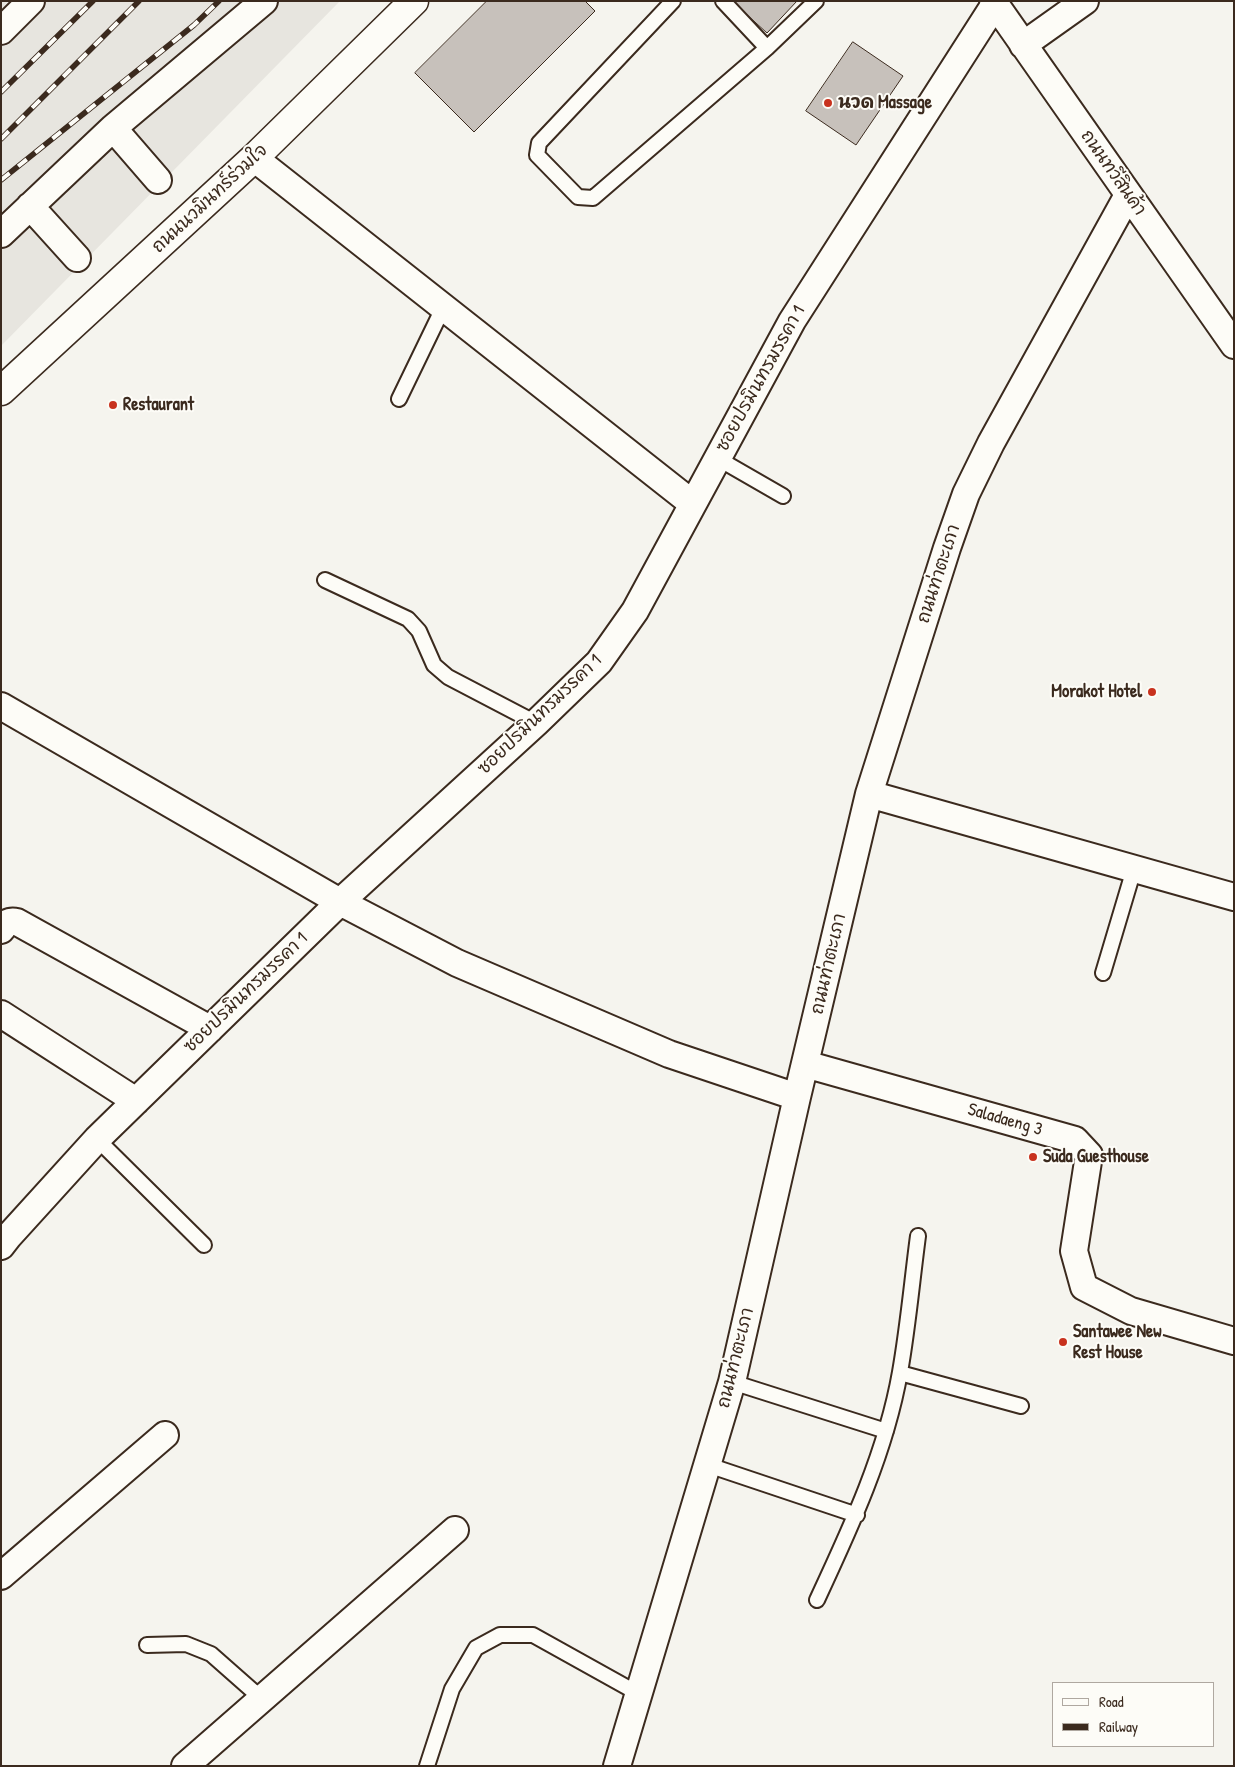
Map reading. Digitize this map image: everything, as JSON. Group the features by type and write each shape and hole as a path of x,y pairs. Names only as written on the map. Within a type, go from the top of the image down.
{"street":[{"path":"1,31 31,1"},
{"path":"1,234 113,128 264,1"},
{"name":"ถนนนวมินทร์ร่วมใจ","path":"1,391 254,158 414,1"},
{"path":"1023,45 1085,1"},
{"name":"ถนนทวีสินค้า","path":"994,2 1234,345"},
{"name":"ซอยปรมินทรมรรคา 1","path":"3,1238 97,1139 340,902 536,723 599,662 634,611 792,321 994,2"},
{"path":"113,128 158,180"},
{"path":"254,158 693,504"},
{"name":"ถนนท่าตะเภา","path":"617,1766 732,1382 869,794 947,548 966,494 991,442 1128,195"},
{"path":"30,206 77,258"},
{"path":"1,706 340,902 457,963 669,1054 797,1097"},
{"path":"869,794 1234,897"},
{"path":"1,930 6,923 18,922 210,1029"},
{"path":"1,1014 136,1101"},
{"name":"Saladaeng 3","path":"805,1064 1075,1140 1089,1155 1074,1251 1084,1287 1131,1311 1234,1341"},
{"path":"1,1576 165,1435"},
{"path":"185,1766 455,1530"}],"lane":[{"path":"673,1 540,143 537,156 578,197 592,198 767,48 816,1"},
{"path":"723,1 767,48"},
{"path":"399,399 443,308"},
{"path":"718,458 783,496"},
{"path":"325,580 408,619 419,631 434,665 448,677 536,723"},
{"path":"1103,973 1134,869"},
{"path":"97,1139 204,1245"},
{"path":"817,1600 857,1515 886,1430 900,1373 918,1236"},
{"path":"900,1373 1021,1406"},
{"path":"732,1382 886,1430"},
{"path":"708,1465 857,1515"},
{"path":"428,1766 452,1689 476,1648 500,1635 533,1635 639,1694"},
{"path":"147,1645 186,1644 211,1654 262,1698"}],"shaded area":[{"path":"1,1 340,1 1,346"}],"building":[{"path":"487,1 585,1 595,11 474,132 415,73"},
{"path":"735,1 797,1 767,33 734,3"},
{"path":"853,42 903,76 856,145 806,111"}],"railway":[{"path":"1,92 93,1"},
{"path":"1,139 139,1"},
{"path":"1,180 194,25 219,1"}],"place":[{"name":"นวด Massage","path":"828,103"},
{"name":"Restaurant","path":"113,405"},
{"name":"Morakot Hotel","path":"1152,692"},
{"name":"Suda Guesthouse","path":"1033,1157"},
{"name":"Santawee New Rest House","path":"1063,1342"}]}
